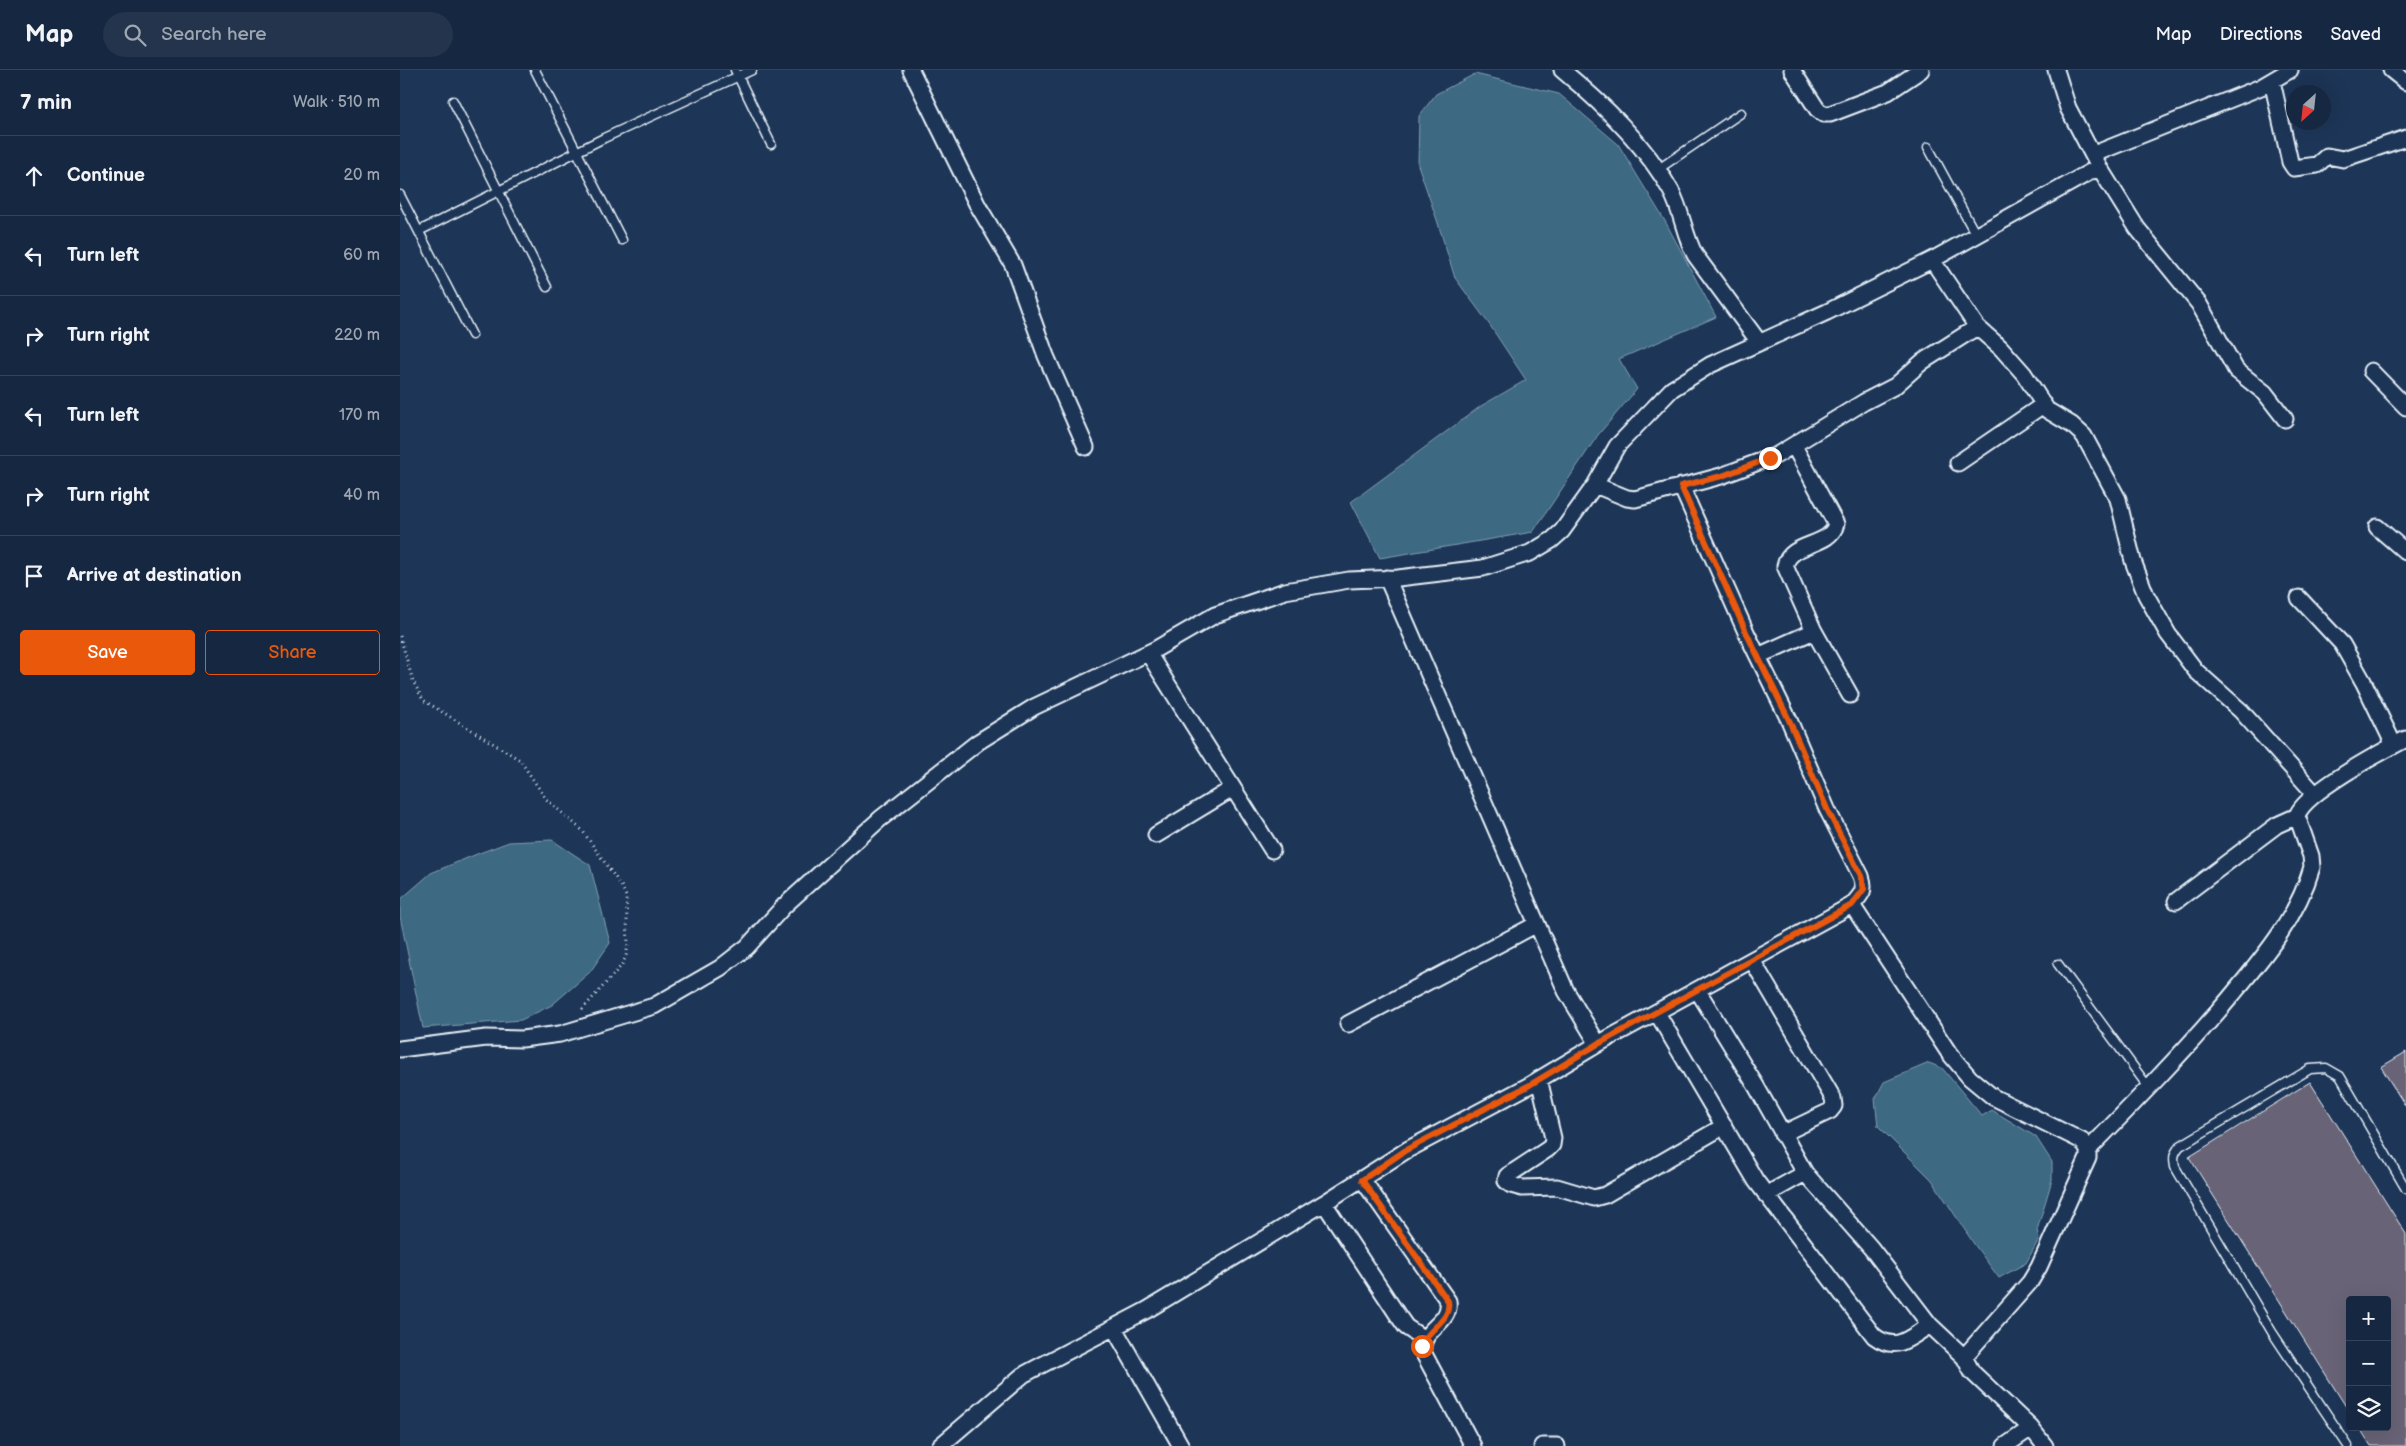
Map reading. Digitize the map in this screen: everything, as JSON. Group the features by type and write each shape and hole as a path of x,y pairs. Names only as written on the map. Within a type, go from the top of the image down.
{"street":[{"path":"911,70 976,204 1013,265 1046,356 1086,447"},
{"path":"1562,70 1633,136 1657,170 1677,204 1688,242 1695,255 1759,342"},
{"path":"1792,70 1817,110 1823,114 1830,114 1888,92 1922,70 1934,70"},
{"path":"2056,70 2068,108 2137,228 2199,304 2236,370 2265,394 2285,420"},
{"path":"400,1049 486,1038 522,1039 552,1036 654,1006 720,968 747,947 784,906 880,818 978,742 1034,707 1148,653 1215,615 1285,591 1348,580 1483,568 1530,553 1552,540 1562,531 1595,485 1617,446 1661,398 1672,389 1710,365 1836,308 1932,260 1976,236 2097,161 2272,81 2290,70"},
{"path":"2391,70 2406,82"},
{"path":"2272,81 2290,162 2294,168 2317,165 2328,156 2343,159 2406,138"},
{"path":"1932,260 1978,327 2001,348 2024,374 2047,410 2072,425 2084,436 2115,492 2133,562 2146,595 2168,634 2196,670 2241,711 2315,794"},
{"path":"1595,485 1619,495 1635,499 1722,476 1770,458 1794,446 1864,402 1895,386 1922,362 1978,327"},
{"path":"2371,371 2406,407"},
{"path":"1958,463 2043,405"},
{"path":"1794,446 1836,524 1834,530 1828,536 1791,554 1786,560 1785,566 1814,630 1850,695"},
{"path":"940,1446 1023,1375 1114,1328 1362,1180 1406,1150 1539,1079 1598,1044 1698,991 1852,905 1864,889 1861,876 1827,809 1789,720 1681,486"},
{"path":"2377,527 2406,552"},
{"path":"1387,578 1566,991 1598,1044"},
{"path":"2176,901 2276,825 2297,816 2303,804 2315,794 2400,742 2342,644 2299,598"},
{"path":"1758,656 1814,630"},
{"path":"1148,653 1272,850"},
{"path":"1156,835 1232,789"},
{"path":"2088,1150 2184,1052 2262,960 2287,925 2312,866 2297,816"},
{"path":"1852,905 1949,1053 1970,1078 1993,1097 2082,1141 2088,1150 2088,1158 2039,1267 2021,1293 1964,1357"},
{"path":"1348,1024 1537,924"},
{"path":"1752,960 1833,1098 1834,1106 1830,1111 1782,1134"},
{"path":"1698,991 1805,1173 1871,1248 1930,1325 1964,1357 1972,1372 2031,1428 2045,1446"},
{"path":"1657,1013 1766,1196 1874,1336 1883,1343 1900,1344 1930,1325"},
{"path":"1539,1079 1553,1138 1552,1145 1507,1176 1506,1181 1511,1185 1522,1188 1557,1187 1594,1198 1605,1195 1724,1126"},
{"path":"1766,1196 1805,1173"},
{"path":"1362,1180 1448,1301 1450,1309 1446,1316 1424,1339 1422,1346 1424,1354 1473,1446"},
{"path":"1324,1203 1398,1317 1406,1326 1424,1339"},
{"path":"1114,1328 1182,1446"},
{"path":"2005,1446 2031,1428"},
{"path":"1542,1446 1557,1446"}],"lane":[{"path":"535,70 622,240"},
{"path":"418,231 736,73 752,70"},
{"path":"736,73 771,144"},
{"path":"453,101 547,287"},
{"path":"1657,170 1741,113"},
{"path":"1928,147 1976,236"},
{"path":"400,196 472,336"},
{"path":"2058,964 2148,1088"},
{"path":"2348,1446 2272,1332 2174,1167 2173,1159 2175,1152 2180,1146 2301,1074 2317,1067 2326,1068 2340,1076 2406,1190"}],"path":[{"path":"400,636 413,681 423,700 520,760 546,799 582,830 622,886 626,896 628,944 626,957 621,966 578,1014"}],"water":[{"path":"1475,74 1559,94 1618,144 1665,221 1716,317 1619,359 1637,389 1598,435 1533,532 1380,558 1351,502 1481,406 1526,380 1489,324 1455,278 1418,165 1419,116 1436,94"},
{"path":"552,840 590,865 610,943 590,972 552,1005 521,1020 423,1028 400,916 400,900 431,873 477,854 509,842"},
{"path":"1929,1063 1942,1068 1982,1116 1992,1110 2036,1137 2052,1162 2052,1180 2037,1230 2039,1239 2026,1263 1999,1278 1932,1180 1878,1126 1875,1099 1884,1082"}],"building":[{"path":"2406,1052 2406,1107 2381,1067"},
{"path":"2310,1082 2406,1234 2406,1446 2371,1446 2362,1431 2391,1431 2391,1296 2346,1296 2346,1407 2189,1157"}],"route":[{"path":"1422,1346 1424,1339 1446,1316 1450,1309 1448,1301 1362,1180 1406,1150 1528,1086 1598,1044 1719,980 1852,905 1864,889 1861,876 1827,809 1789,720 1746,632 1681,486 1722,476 1770,458"}]}
